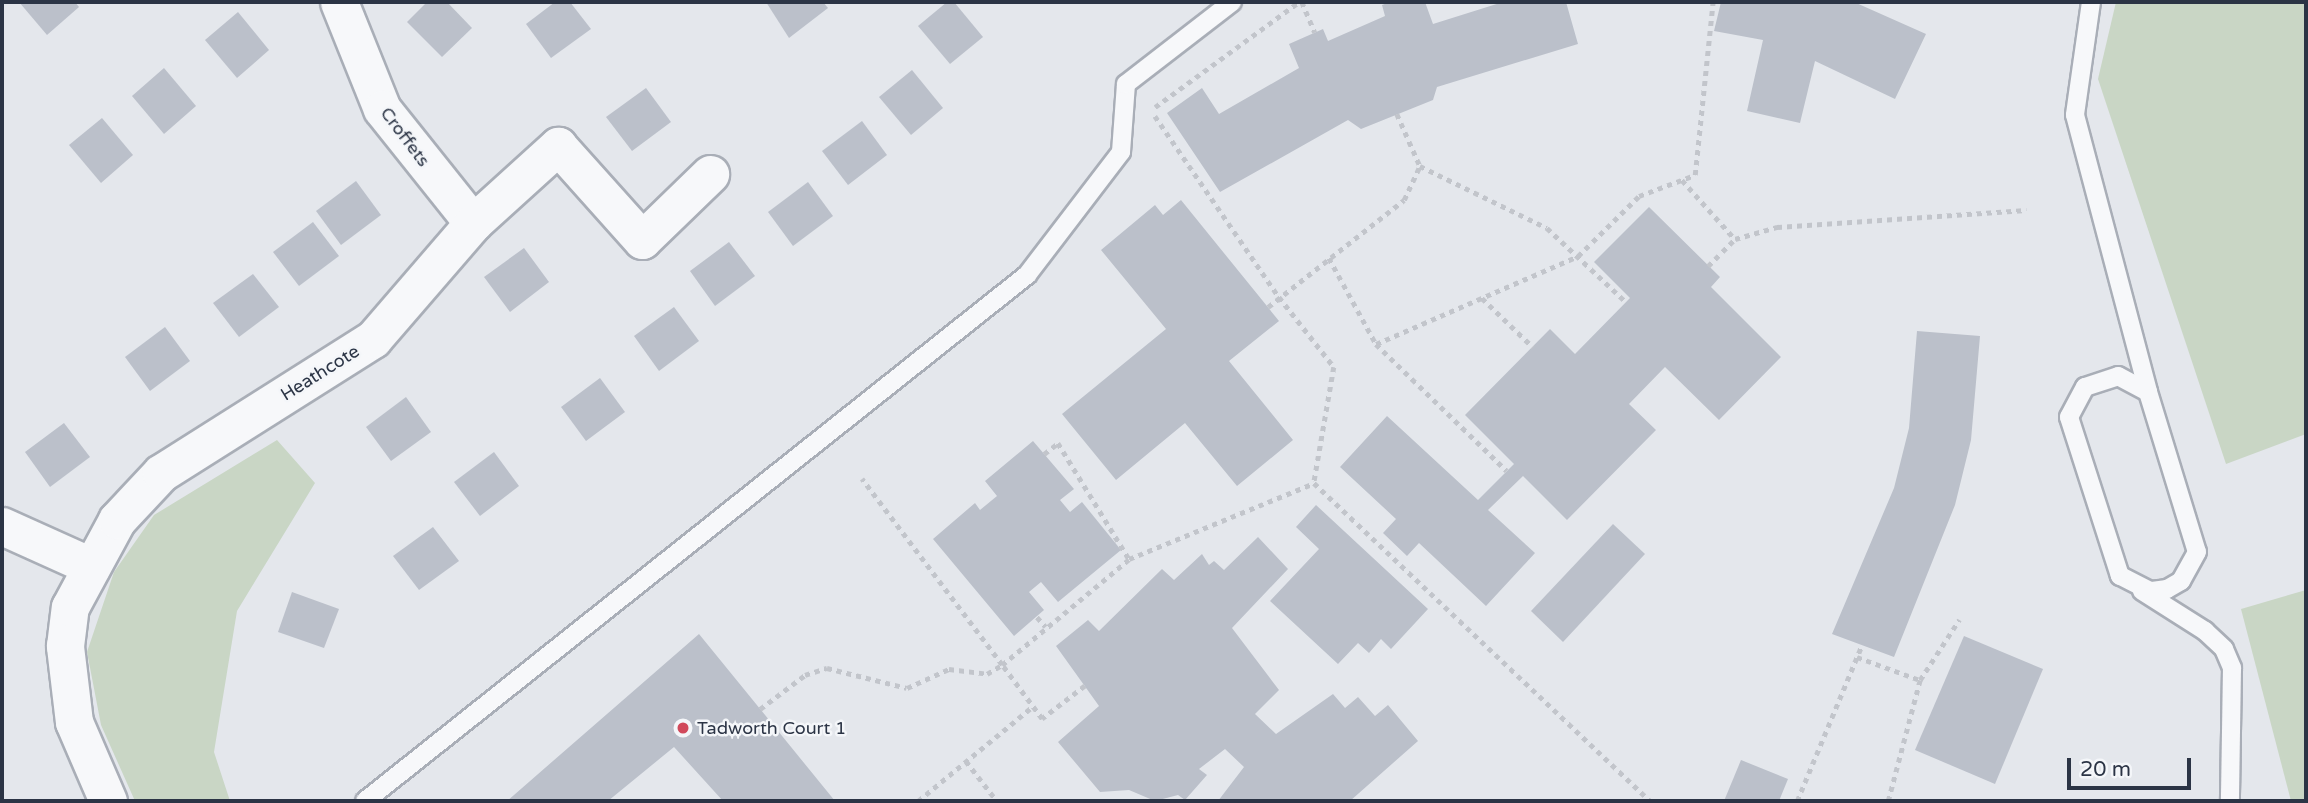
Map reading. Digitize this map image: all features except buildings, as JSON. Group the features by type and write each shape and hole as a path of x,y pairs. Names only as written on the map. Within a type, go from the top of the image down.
{"street":[{"name":"Croffets","path":"339,2 382,109 473,223"},
{"name":"Heathcote","path":"108,801 74,722 65,646 70,607 117,520 162,473 373,339 473,223 558,146 642,240 710,174"},
{"path":"2,526 91,566"}],"lane":[{"path":"365,801 1027,275 1121,152 1126,84 1232,2"},
{"path":"2091,2 2075,115 2148,392 2197,552 2181,580 2166,589 2133,586"},
{"path":"2148,392 2118,376 2100,378 2074,400 2069,417 2120,576 2205,631 2224,649 2235,685 2230,801"}],"path":[{"path":"1121,152 1151,110 1301,2 1315,32"},
{"path":"1376,344 1578,257 1639,196 1695,175 1713,2"},
{"path":"1151,110 1279,297 1334,367 1314,483"},
{"path":"1397,114 1420,166 1547,228 1626,302"},
{"path":"1268,307 1404,200 1420,166"},
{"path":"1682,180 1735,239"},
{"path":"1709,266 1735,239 1777,227 2026,211"},
{"path":"1329,258 1376,344 1507,471"},
{"path":"1482,299 1533,347"},
{"path":"1045,454 1058,443 1129,559"},
{"path":"862,480 1042,719 1085,687"},
{"path":"760,709 805,675 827,668 907,688 949,668 987,674 1129,559 1314,483"},
{"path":"1314,483 1650,801"},
{"path":"1037,617 1046,627"},
{"path":"1888,801 1920,680 1959,620"},
{"path":"1797,801 1862,645"},
{"path":"1857,657 1920,680"},
{"path":"918,801 1032,707"},
{"path":"966,761 997,801"}],"green space":[{"path":"2116,2 2306,2 2306,434 2226,464 2098,79"},
{"path":"277,440 315,483 237,611 214,752 230,801 135,801 101,725 87,652 114,572 154,515"},
{"path":"2306,590 2306,801 2291,801 2241,609"}],"place":[{"name":"Tadworth Court 1","path":"683,728"}]}
